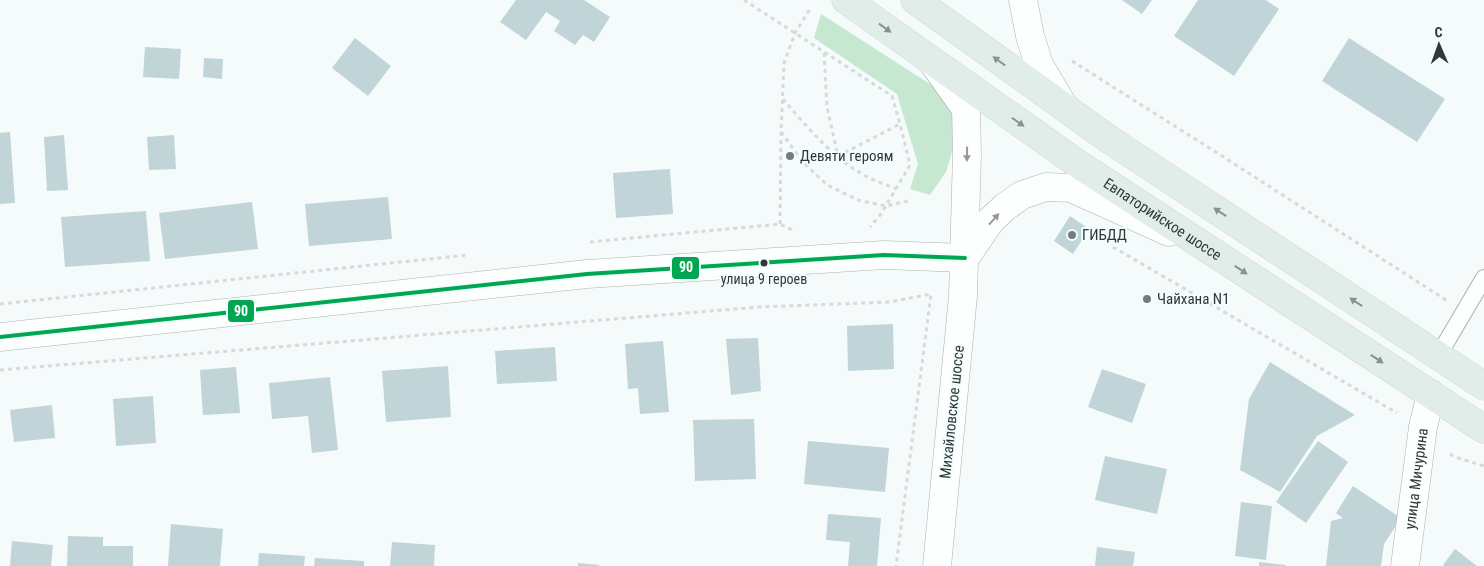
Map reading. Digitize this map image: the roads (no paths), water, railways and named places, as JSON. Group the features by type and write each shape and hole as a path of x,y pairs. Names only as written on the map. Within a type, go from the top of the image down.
{"main road":[{"name":"Евпаторийское шоссе","path":"846,0 1081,166 1484,430"},
{"path":"915,0 1118,146 1484,386"}],"street":[{"path":"1023,0 1030,36 1039,66 1065,108"},
{"name":"Михайловское шоссе","path":"934,63 966,109 967,154 964,296 937,566"},
{"path":"0,337 587,274 884,255 965,258 992,220 1006,207 1022,195 1046,187 1072,188 1213,252"},
{"name":"улица Мичурина","path":"1405,566 1422,437 1430,394"}],"lane":[{"path":"1438,356 1484,278"}],"place":[{"name":"Девяти героям","path":"790,156"},
{"name":"ГИБДД","path":"1072,235"},
{"name":"улица 9 героев","path":"764,263"},
{"name":"Чайхана N1","path":"1147,299"}]}
